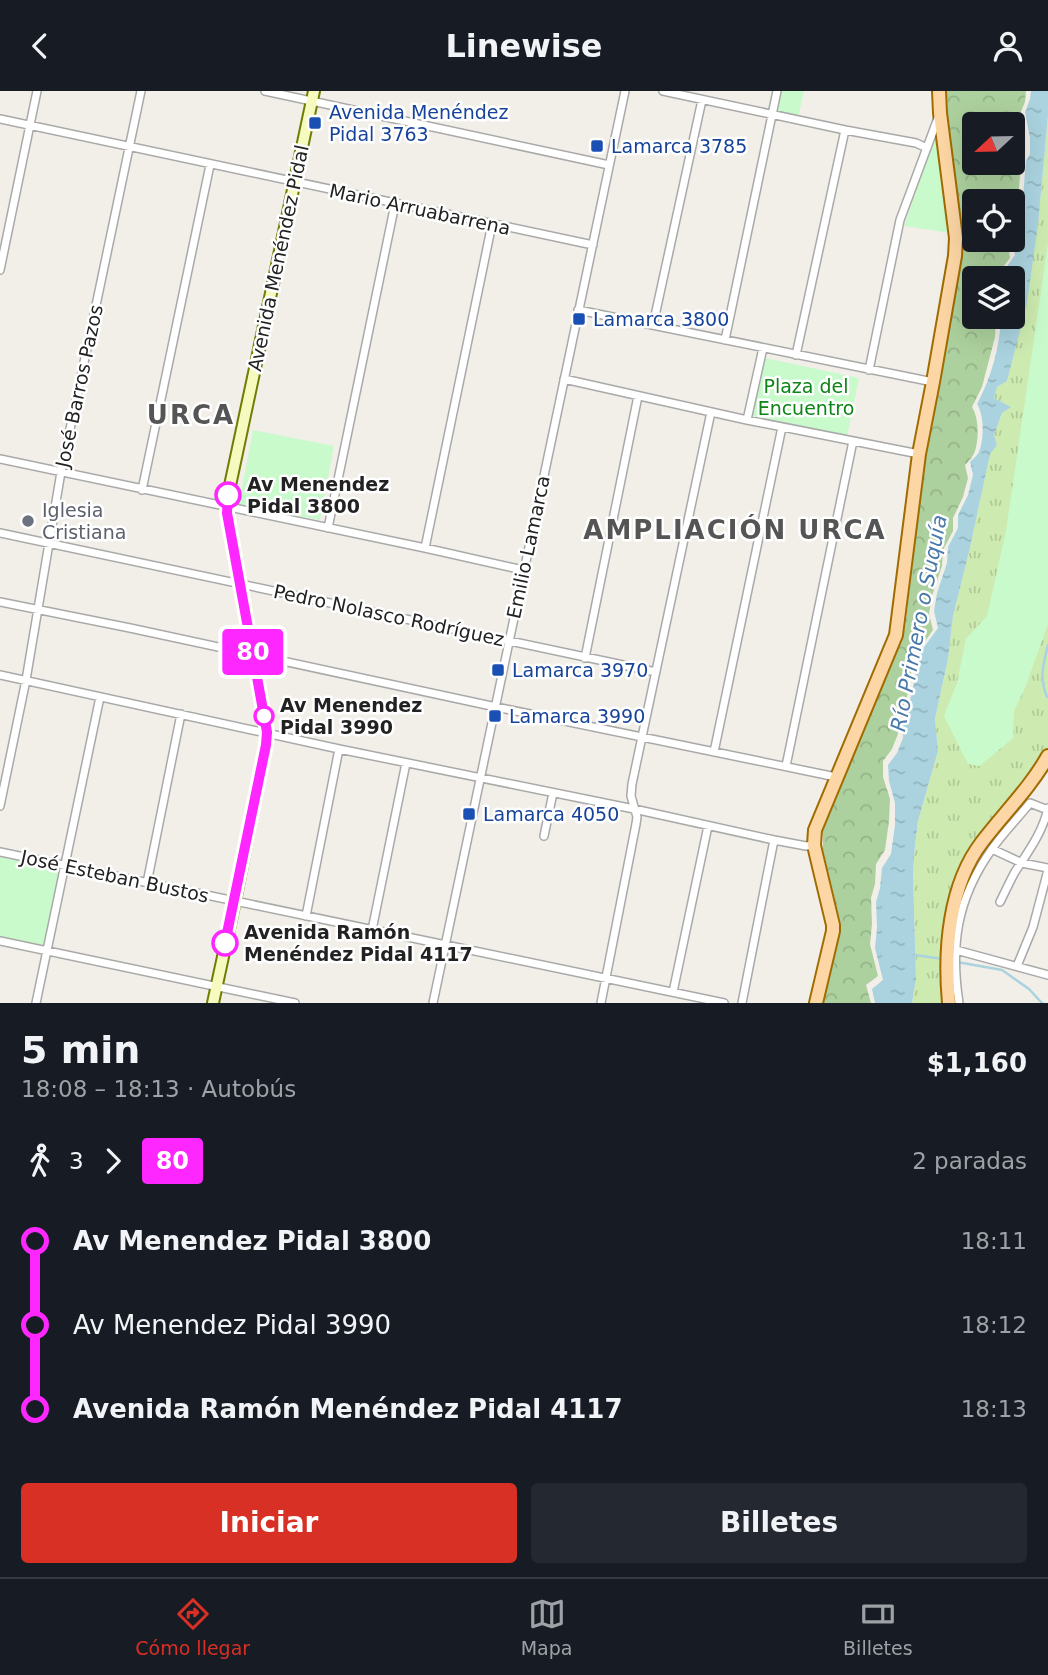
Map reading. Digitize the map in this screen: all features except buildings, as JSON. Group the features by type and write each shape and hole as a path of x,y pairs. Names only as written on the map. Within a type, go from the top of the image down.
{"main road":[{"path":"816,1003 833,925 814,845 815,830 896,635 919,454 956,246 939,91"},
{"name":"Avenida Menéndez Pidal","path":"213,1003 267,732 227,506 313,96"},
{"path":"948,1003 954,905 965,870 982,842 1035,779 1048,756"}],"street":[{"path":"0,270 37,91"},
{"name":"José Barros Pazos","path":"0,806 26,680 61,472 141,91"},
{"path":"265,91 313,96 609,165"},
{"name":"Emilio Lamarca","path":"433,1003 625,91"},
{"path":"663,91 916,143 926,148"},
{"path":"725,340 778,91"},
{"path":"653,325 702,100"},
{"path":"869,370 900,220 940,113"},
{"name":"Mario Arruabarrena","path":"0,120 593,245"},
{"path":"796,355 845,130"},
{"path":"142,490 210,165"},
{"path":"328,528 396,204"},
{"path":"425,548 492,224"},
{"path":"578,310 933,382"},
{"path":"747,420 763,348"},
{"path":"564,379 747,420 919,454"},
{"path":"584,658 638,396"},
{"path":"601,1003 637,817 631,796 632,784 711,412"},
{"path":"714,752 782,427"},
{"path":"786,766 853,441"},
{"path":"0,459 523,570"},
{"name":"Pedro Nolasco Rodríguez","path":"0,533 656,672"},
{"path":"0,602 836,777"},
{"path":"0,675 774,840 814,845"},
{"path":"36,1003 100,697"},
{"path":"147,883 181,714"},
{"path":"306,916 339,749"},
{"path":"372,930 406,763"},
{"path":"544,836 553,793"},
{"path":"1000,902 1045,821 1048,809 1030,803 992,849 971,883 964,901 953,953 1048,975"},
{"path":"673,992 708,826"},
{"path":"741,1003 774,840"},
{"path":"992,849 1022,863 1048,869 1032,927 1017,966"},
{"name":"José Esteban Bustos","path":"0,852 724,1003"},
{"path":"0,941 295,1003"},
{"path":"951,974 959,1003"}],"green space":[{"path":"780,91 804,91 798,118 775,113"},
{"path":"945,91 1026,91 1021,112 962,112 962,175 1020,175 1019,189 962,189 962,252 1009,252 1010,258 1004,266 962,266 962,329 995,329 995,337 982,387 972,407 977,423 976,446 965,465 968,478 953,518 953,531 943,550 942,566 932,596 929,614 933,630 914,657 907,697 898,719 898,734 883,761 883,777 890,799 889,821 885,850 876,864 871,898 870,944 878,976 866,985 871,1003 823,1003 841,925 823,850 823,830 905,629 923,474 960,243"},
{"path":"1048,116 1048,756 965,871 949,1003 912,1003 916,979 913,874 918,821 938,751 935,720 948,659 953,616 990,453 997,445 994,435 1002,413 1010,407 994,398 997,387 1007,381 1017,329 1025,329 1025,290 1038,225"},
{"path":"937,130 951,233 904,226"},
{"path":"1048,243 1048,624 1014,711 1013,738 980,766 968,764 944,716 957,683 966,639 987,616 1006,531"},
{"name":"Plaza del Encuentro","path":"765,358 859,378 847,436 752,416"},
{"path":"253,430 334,446 320,520 239,504"},
{"path":"0,852 63,865 46,951 0,941"}],"water":[{"path":"1031,91 1048,91 1038,225 1025,311 1025,266 1008,266 1014,252 1025,252 1024,189 1030,138 1025,112"},
{"path":"1000,329 1020,329 1007,381 997,387 994,398 1011,407 1002,413 994,435 997,445 990,454 953,616 948,659 935,719 938,751 918,821 913,874 916,979 912,1003 875,1003 872,989 883,980 875,948 876,902 882,868 891,854 895,825 895,803 888,765 903,738 903,717 912,694 919,654 938,628 934,611 937,593 947,563 948,547 958,528 958,515 968,495 973,475 970,462 979,453 981,444 982,420 977,404 987,384"}],"waterway":[{"path":"1047,697 1042,677 1048,645"},
{"path":"915,955 943,959"},
{"path":"957,962 1002,970 1029,989 1042,1003"}],"bus line":[{"name":"80","path":"225,943 267,732 227,513 228,495"}],"place":[{"name":"Avenida Menéndez Pidal 3763","path":"315,123"},
{"name":"Lamarca 3785","path":"597,146"},
{"name":"Lamarca 3800","path":"579,319"},
{"name":"Av Menendez Pidal 3800","path":"228,495"},
{"name":"Iglesia Cristiana","path":"28,521"},
{"name":"Lamarca 3970","path":"498,670"},
{"name":"Av Menendez Pidal 3990","path":"264,716"},
{"name":"Lamarca 3990","path":"495,716"},
{"name":"Lamarca 4050","path":"469,814"},
{"name":"Avenida Ramón Menéndez Pidal 4117","path":"225,943"}],"district":[{"name":"URCA","path":"191,415"},
{"name":"AMPLIACIÓN URCA","path":"735,530"}],"water label":[{"name":"Río Primero o Suquía","path":"919,623"}]}
